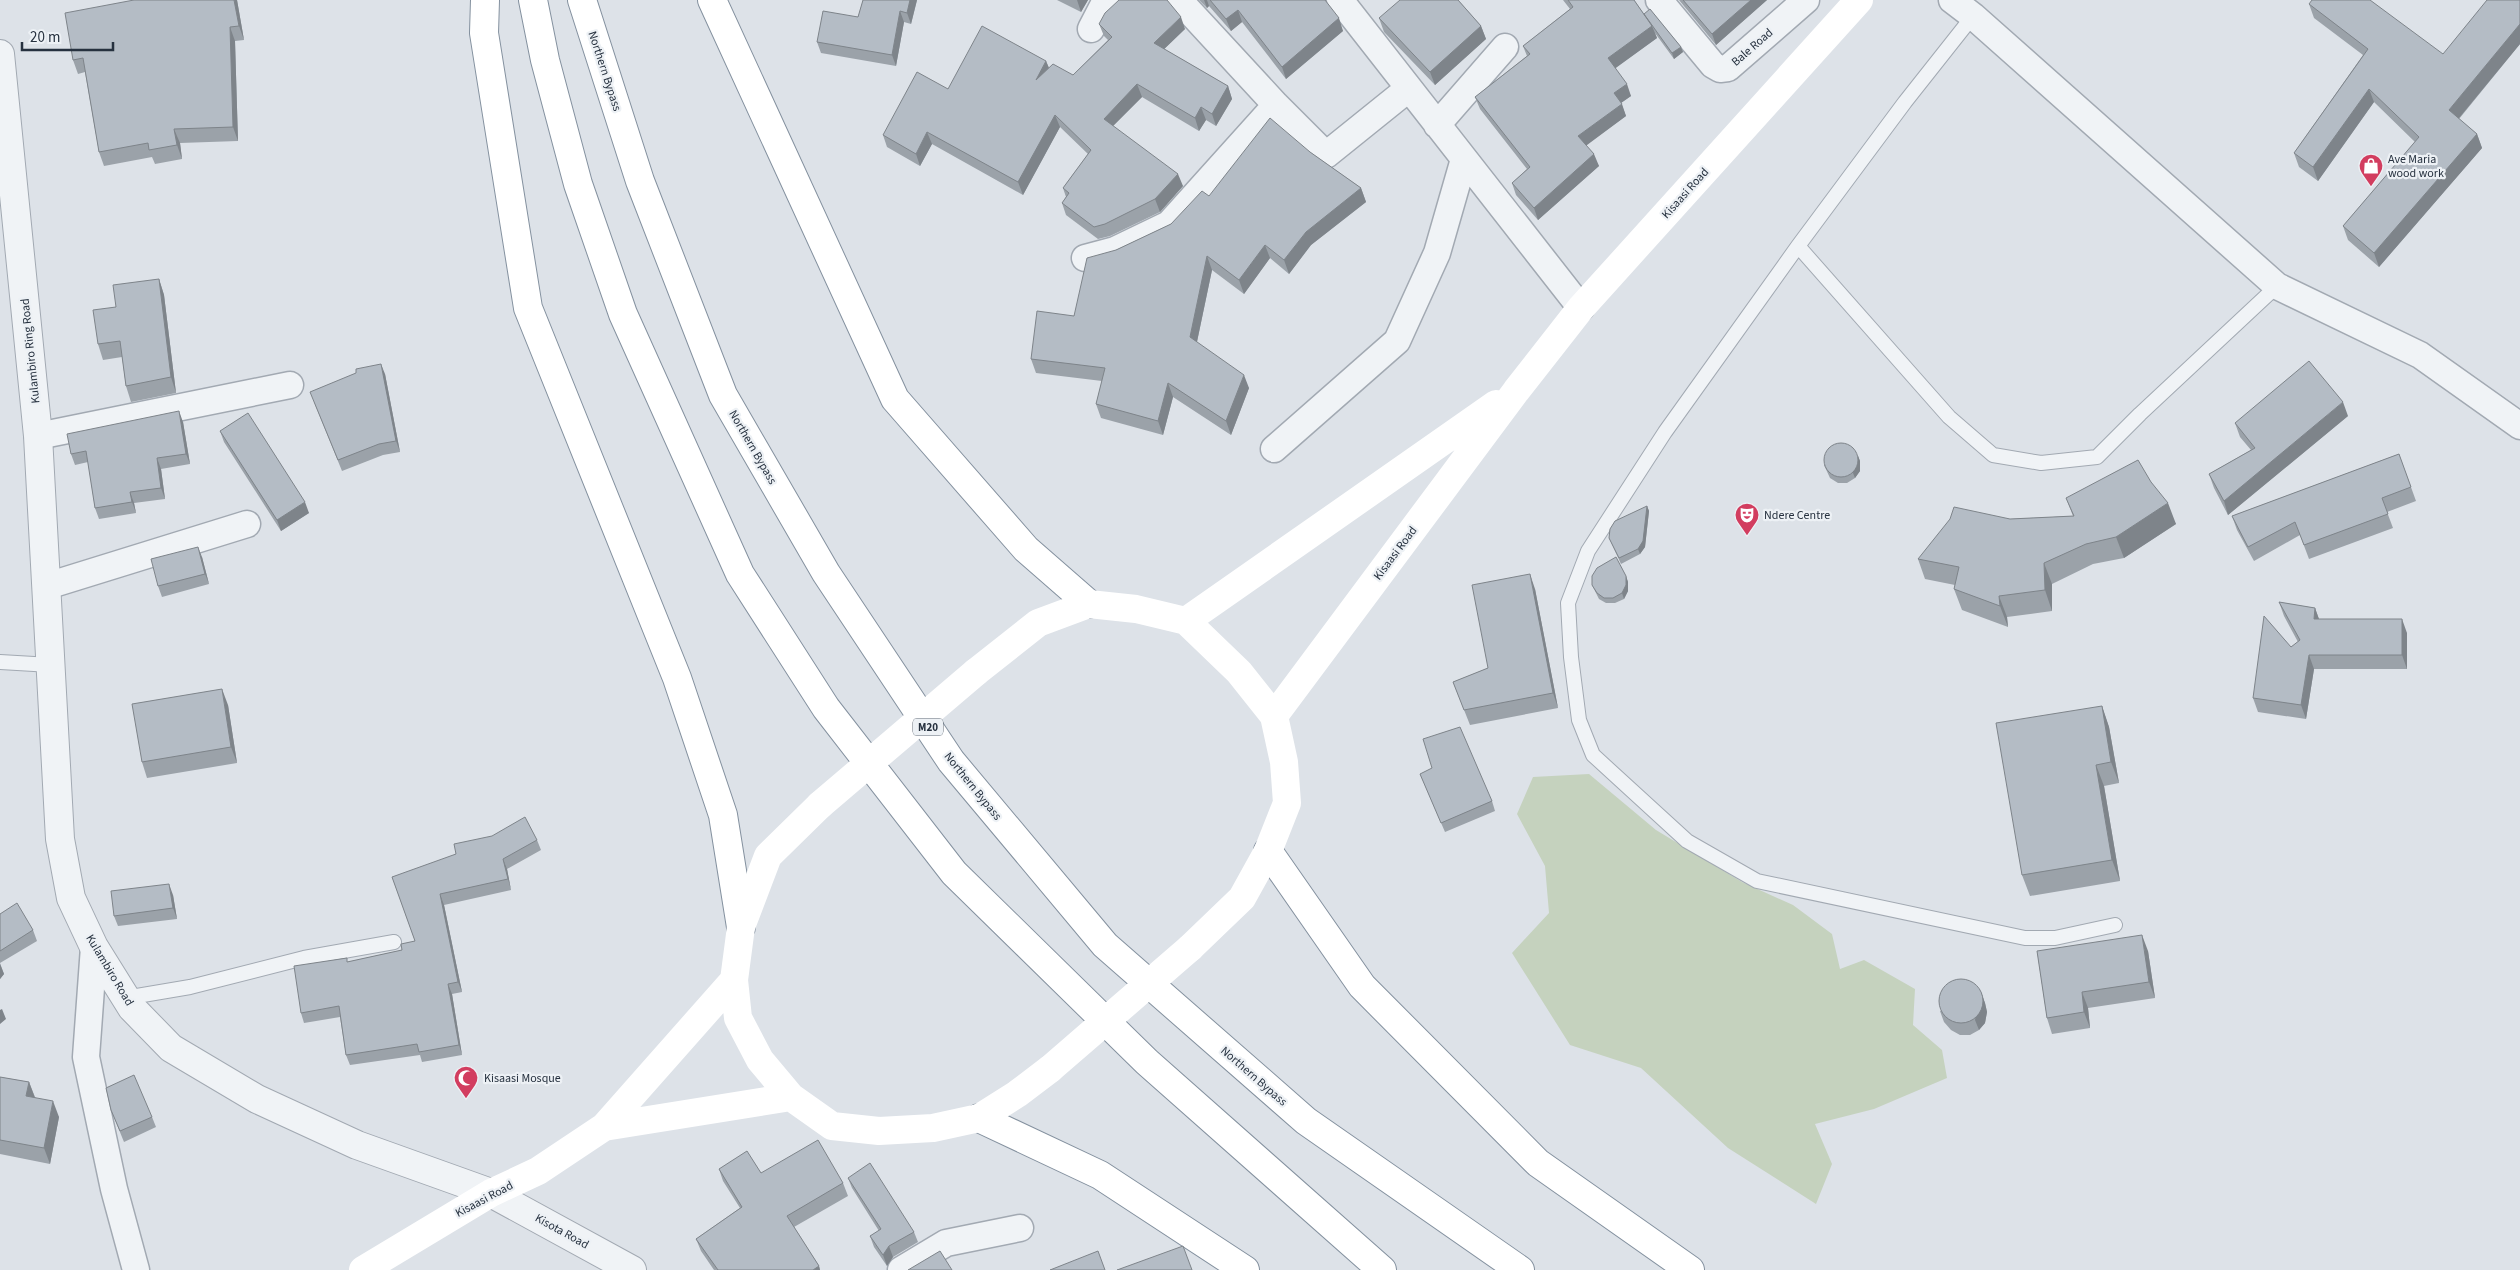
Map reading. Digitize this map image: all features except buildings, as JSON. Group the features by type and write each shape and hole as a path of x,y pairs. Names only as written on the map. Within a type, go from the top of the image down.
{"main road":[{"path":"485,0 484,32 528,308 677,678 723,815 741,927"},
{"path":"533,0 545,60 578,184 624,314 740,574 826,708 954,873 1147,1062 1382,1270"},
{"name":"Northern Bypass","path":"582,0 640,181 723,394 826,573 950,761 1112,951 1306,1121 1520,1270"},
{"path":"712,0 895,399 1026,550 1089,604"},
{"name":"Kisaasi Road","path":"1274,716 1516,391 1581,308 1859,0"},
{"name":"Kisaasi Road","path":"1186,621 1516,391"},
{"path":"1089,604 1136,609 1186,621 1239,672 1274,716 1284,762 1287,803 1268,851 1242,898 1190,948 1050,1069 1018,1094 979,1118 933,1128 879,1131 832,1126 791,1097 760,1060 738,1018 734,980 741,927 768,856 820,805 976,672 1038,623 1089,604"},
{"path":"1268,851 1362,986 1538,1163 1690,1270"},
{"path":"604,1127 734,980"},
{"path":"604,1127 791,1097"},
{"path":"979,1118 1100,1175 1245,1270"},
{"name":"Kisaasi Road","path":"372,1268 491,1193 538,1171 604,1127"}],"street":[{"path":"1091,29 1106,0"},
{"path":"1179,0 1276,105 1326,155 1408,89"},
{"path":"1340,0 1581,308"},
{"name":"Bale Road","path":"1659,0 1712,65 1720,69 1728,68 1806,0"},
{"path":"1952,0 1973,16 2277,286 2420,355 2520,426"},
{"path":"1437,125 1505,47"},
{"name":"Kulambiro Ring Road","path":"0,54 38,436 51,657"},
{"path":"1085,258 1115,250 1169,224 1276,105"},
{"path":"1274,449 1397,340 1437,253 1464,159"},
{"path":"38,436 290,385"},
{"path":"47,586 247,524"},
{"name":"Kulambiro Road","path":"51,657 60,839 71,898 94,947 132,1008 171,1048 257,1099 357,1145 491,1193"},
{"path":"94,947 86,1057 114,1190 136,1270"},
{"name":"Kisota Road","path":"491,1193 632,1270"},
{"path":"901,1270 946,1243 1020,1228"}],"lane":[{"path":"1973,16 1905,102 1798,246 1665,432 1588,550 1568,604 1571,658 1579,720 1593,755 1687,841 1757,881 2025,938 2055,938 2115,925"},
{"path":"1798,246 1949,417 1993,456 2041,463 2097,457 2140,414 2277,286"},
{"path":"0,662 51,657"},
{"path":"125,998 190,987 304,958 394,942"}],"green space":[{"path":"1589,774 1656,830 1742,882 1793,905 1832,934 1840,969 1864,960 1915,989 1913,1025 1942,1050 1947,1078 1874,1109 1815,1124 1832,1164 1816,1204 1728,1148 1641,1068 1570,1045 1512,953 1549,913 1545,866 1517,814 1533,777"}],"place":[{"name":"Ave Maria wood work","path":"2371,187"},
{"name":"Ndere Centre","path":"1747,536"},
{"name":"Kisaasi Mosque","path":"466,1099"}]}
